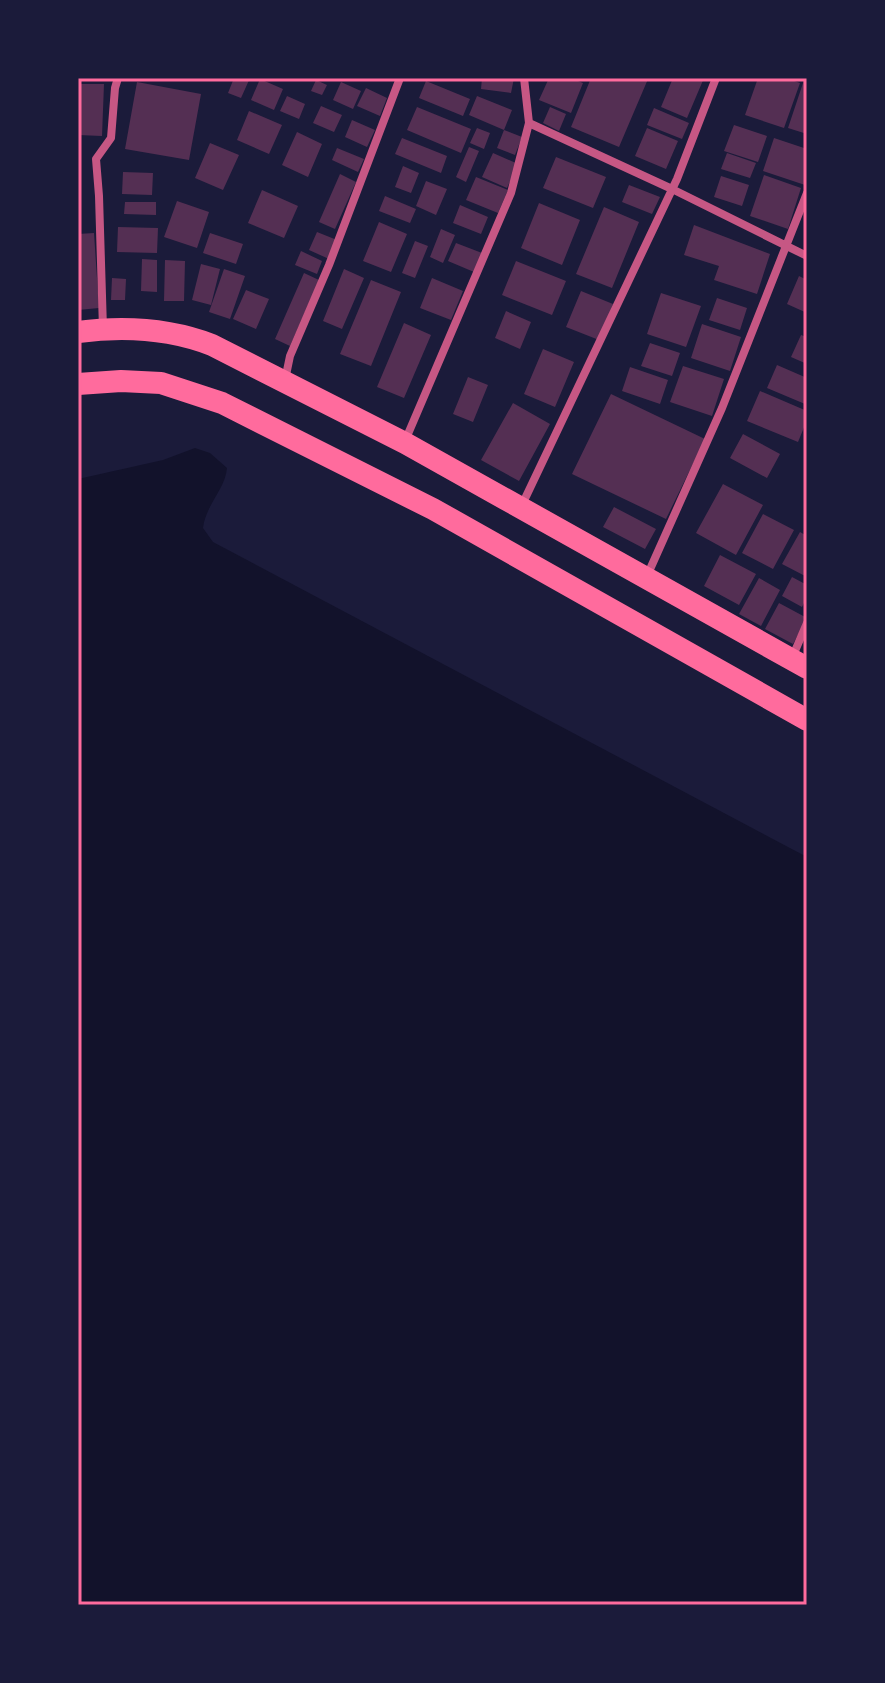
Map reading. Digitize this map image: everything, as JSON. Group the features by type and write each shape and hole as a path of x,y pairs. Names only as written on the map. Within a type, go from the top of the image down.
{"highway":[{"path":"78,332 131,328 185,335 243,360 405,443 800,664"},
{"path":"78,384 121,381 161,383 222,403 433,509 807,720"}],"street":[{"path":"103,330 96,159 111,138 118,78"},
{"path":"282,380 400,78"},
{"path":"405,443 511,193 529,123 524,78"},
{"path":"521,508 672,189 716,78"},
{"path":"529,123 807,256"},
{"path":"646,579 722,408 807,193"},
{"path":"800,664 807,623"}],"shaded area":[{"path":"195,448 210,453 227,468 203,528 213,542 807,857 807,1605 78,1605 78,479 163,460"}],"building":[{"path":"234,78 250,78 241,98 228,93"},
{"path":"482,78 514,78 511,93 481,89"},
{"path":"549,78 571,78 583,83 571,113 539,100"},
{"path":"591,78 648,79 619,147 571,127"},
{"path":"673,78 704,78 687,118 661,107"},
{"path":"758,78 786,78 800,83 784,128 745,115"},
{"path":"260,79 283,89 274,110 251,100"},
{"path":"316,80 327,85 322,95 311,91"},
{"path":"804,80 807,81 807,134 788,128"},
{"path":"426,81 470,99 463,116 419,98"},
{"path":"137,82 201,94 189,160 125,149"},
{"path":"341,82 361,91 353,109 333,100"},
{"path":"78,84 104,84 102,136 78,135"},
{"path":"366,88 387,98 380,116 357,106"},
{"path":"287,96 305,104 299,119 280,111"},
{"path":"477,96 512,110 504,130 469,115"},
{"path":"321,106 342,115 334,132 313,123"},
{"path":"417,107 471,129 461,153 407,130"},
{"path":"550,107 566,114 559,131 543,123"},
{"path":"654,108 689,123 682,139 647,125"},
{"path":"249,111 282,125 269,154 237,140"},
{"path":"352,120 375,130 367,147 345,137"},
{"path":"734,125 767,136 758,162 724,151"},
{"path":"477,128 490,133 484,149 470,143"},
{"path":"647,128 678,141 666,169 635,156"},
{"path":"504,130 522,137 515,155 497,148"},
{"path":"297,132 322,144 308,177 282,165"},
{"path":"402,138 447,156 441,173 395,154"},
{"path":"774,138 807,149 805,185 763,171"},
{"path":"210,143 239,155 223,190 195,178"},
{"path":"469,147 479,151 466,182 456,177"},
{"path":"337,148 364,159 358,172 332,160"},
{"path":"493,153 518,164 507,188 482,177"},
{"path":"727,153 756,163 750,178 721,169"},
{"path":"556,157 606,177 593,208 543,188"},
{"path":"403,166 419,173 411,193 395,187"},
{"path":"123,172 153,173 152,195 122,194"},
{"path":"340,174 356,182 335,229 319,222"},
{"path":"764,175 801,188 788,229 750,216"},
{"path":"721,176 749,185 742,206 714,197"},
{"path":"476,177 508,190 498,213 466,200"},
{"path":"426,181 447,189 436,215 416,206"},
{"path":"629,185 660,197 652,214 622,202"},
{"path":"262,190 298,206 284,238 248,223"},
{"path":"385,196 416,209 410,223 379,211"},
{"path":"177,201 209,212 197,248 164,237"},
{"path":"125,202 156,202 156,215 124,214"},
{"path":"539,203 580,220 562,265 521,248"},
{"path":"460,205 488,217 481,234 453,223"},
{"path":"604,207 639,222 612,288 576,274"},
{"path":"379,222 407,234 391,272 363,261"},
{"path":"694,225 770,254 757,294 714,280 719,266 684,255"},
{"path":"118,227 158,228 157,253 117,252"},
{"path":"441,229 455,235 443,263 430,257"},
{"path":"317,232 337,240 329,259 309,250"},
{"path":"94,233 99,308 78,310 78,234"},
{"path":"210,233 243,244 236,264 203,253"},
{"path":"415,241 428,246 415,278 402,273"},
{"path":"456,243 482,253 474,272 448,261"},
{"path":"301,251 322,261 317,274 295,265"},
{"path":"142,259 157,260 157,292 141,291"},
{"path":"165,260 185,261 184,301 164,301"},
{"path":"516,261 566,281 552,315 502,295"},
{"path":"201,264 220,269 211,305 192,300"},
{"path":"224,269 245,276 230,319 209,312"},
{"path":"344,269 364,278 342,329 323,321"},
{"path":"304,273 319,280 290,346 275,339"},
{"path":"799,276 807,280 807,313 787,304"},
{"path":"112,278 126,279 125,300 111,300"},
{"path":"432,278 463,291 451,320 420,308"},
{"path":"371,280 401,292 371,366 340,354"},
{"path":"246,290 269,299 256,329 233,319"},
{"path":"581,291 613,304 599,340 566,327"},
{"path":"661,293 701,306 686,347 647,334"},
{"path":"717,298 747,308 740,330 709,320"},
{"path":"506,311 531,322 520,349 495,338"},
{"path":"404,323 431,335 404,398 377,387"},
{"path":"702,324 741,337 730,371 691,358"},
{"path":"801,335 807,337 807,364 791,357"},
{"path":"650,343 680,353 672,376 641,366"},
{"path":"543,349 574,362 555,407 524,394"},
{"path":"777,365 807,378 805,404 767,388"},
{"path":"683,366 724,379 712,416 670,402"},
{"path":"630,367 668,380 660,404 622,391"},
{"path":"468,377 488,385 473,422 453,414"},
{"path":"760,391 807,411 807,420 798,442 747,421"},
{"path":"611,394 705,439 666,519 572,474"},
{"path":"513,403 550,424 519,481 481,460"},
{"path":"743,434 780,454 767,478 730,458"},
{"path":"723,484 763,505 736,555 696,533"},
{"path":"614,507 656,529 645,549 603,527"},
{"path":"763,514 794,530 773,569 742,553"},
{"path":"800,532 807,536 807,577 782,564"},
{"path":"720,555 756,574 739,605 704,586"},
{"path":"792,577 807,585 807,597 802,607 782,596"},
{"path":"759,578 780,590 761,626 739,614"},
{"path":"779,603 807,618 793,644 765,629"}]}
